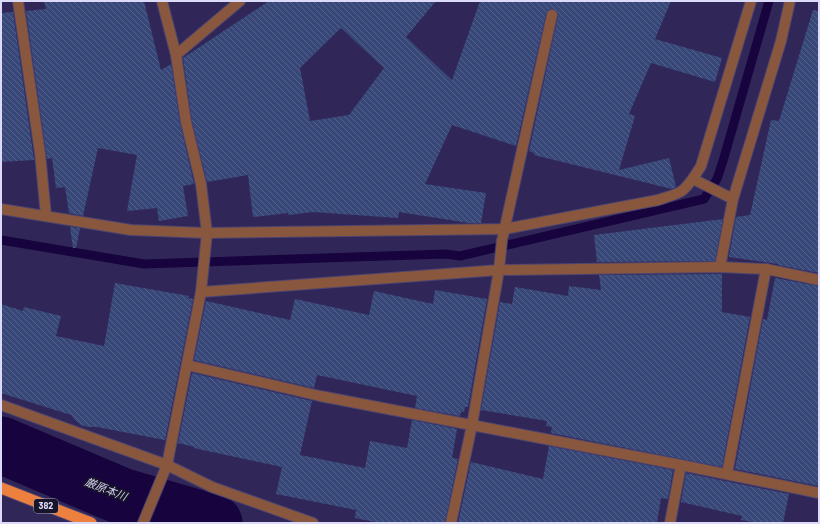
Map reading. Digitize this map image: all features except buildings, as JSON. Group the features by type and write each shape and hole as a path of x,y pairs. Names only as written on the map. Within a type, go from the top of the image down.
{"highway":[{"name":"382","path":"1,488 91,523"}],"street":[{"path":"18,1 40,153 46,216"},
{"path":"142,523 167,465 201,292 208,233 201,184 186,122 176,55 162,1"},
{"path":"176,55 240,1"},
{"path":"1,209 131,230 208,233 504,234 658,200 682,190 697,180 750,1"},
{"path":"720,267 729,197 781,41 790,1"},
{"path":"451,523 472,425 504,234 552,15"},
{"path":"697,180 729,197"},
{"path":"201,292 499,267 720,267 766,269 819,280"},
{"path":"727,474 766,269"},
{"path":"187,365 320,396 819,493"},
{"path":"1,405 167,465 212,487 313,523"},
{"path":"670,523 681,465"}],"waterway":[{"path":"1,240 144,264 446,254 460,256 704,199 717,179 723,161 769,1"},
{"name":"厳原本川","path":"1,445 121,496 214,523"}]}
